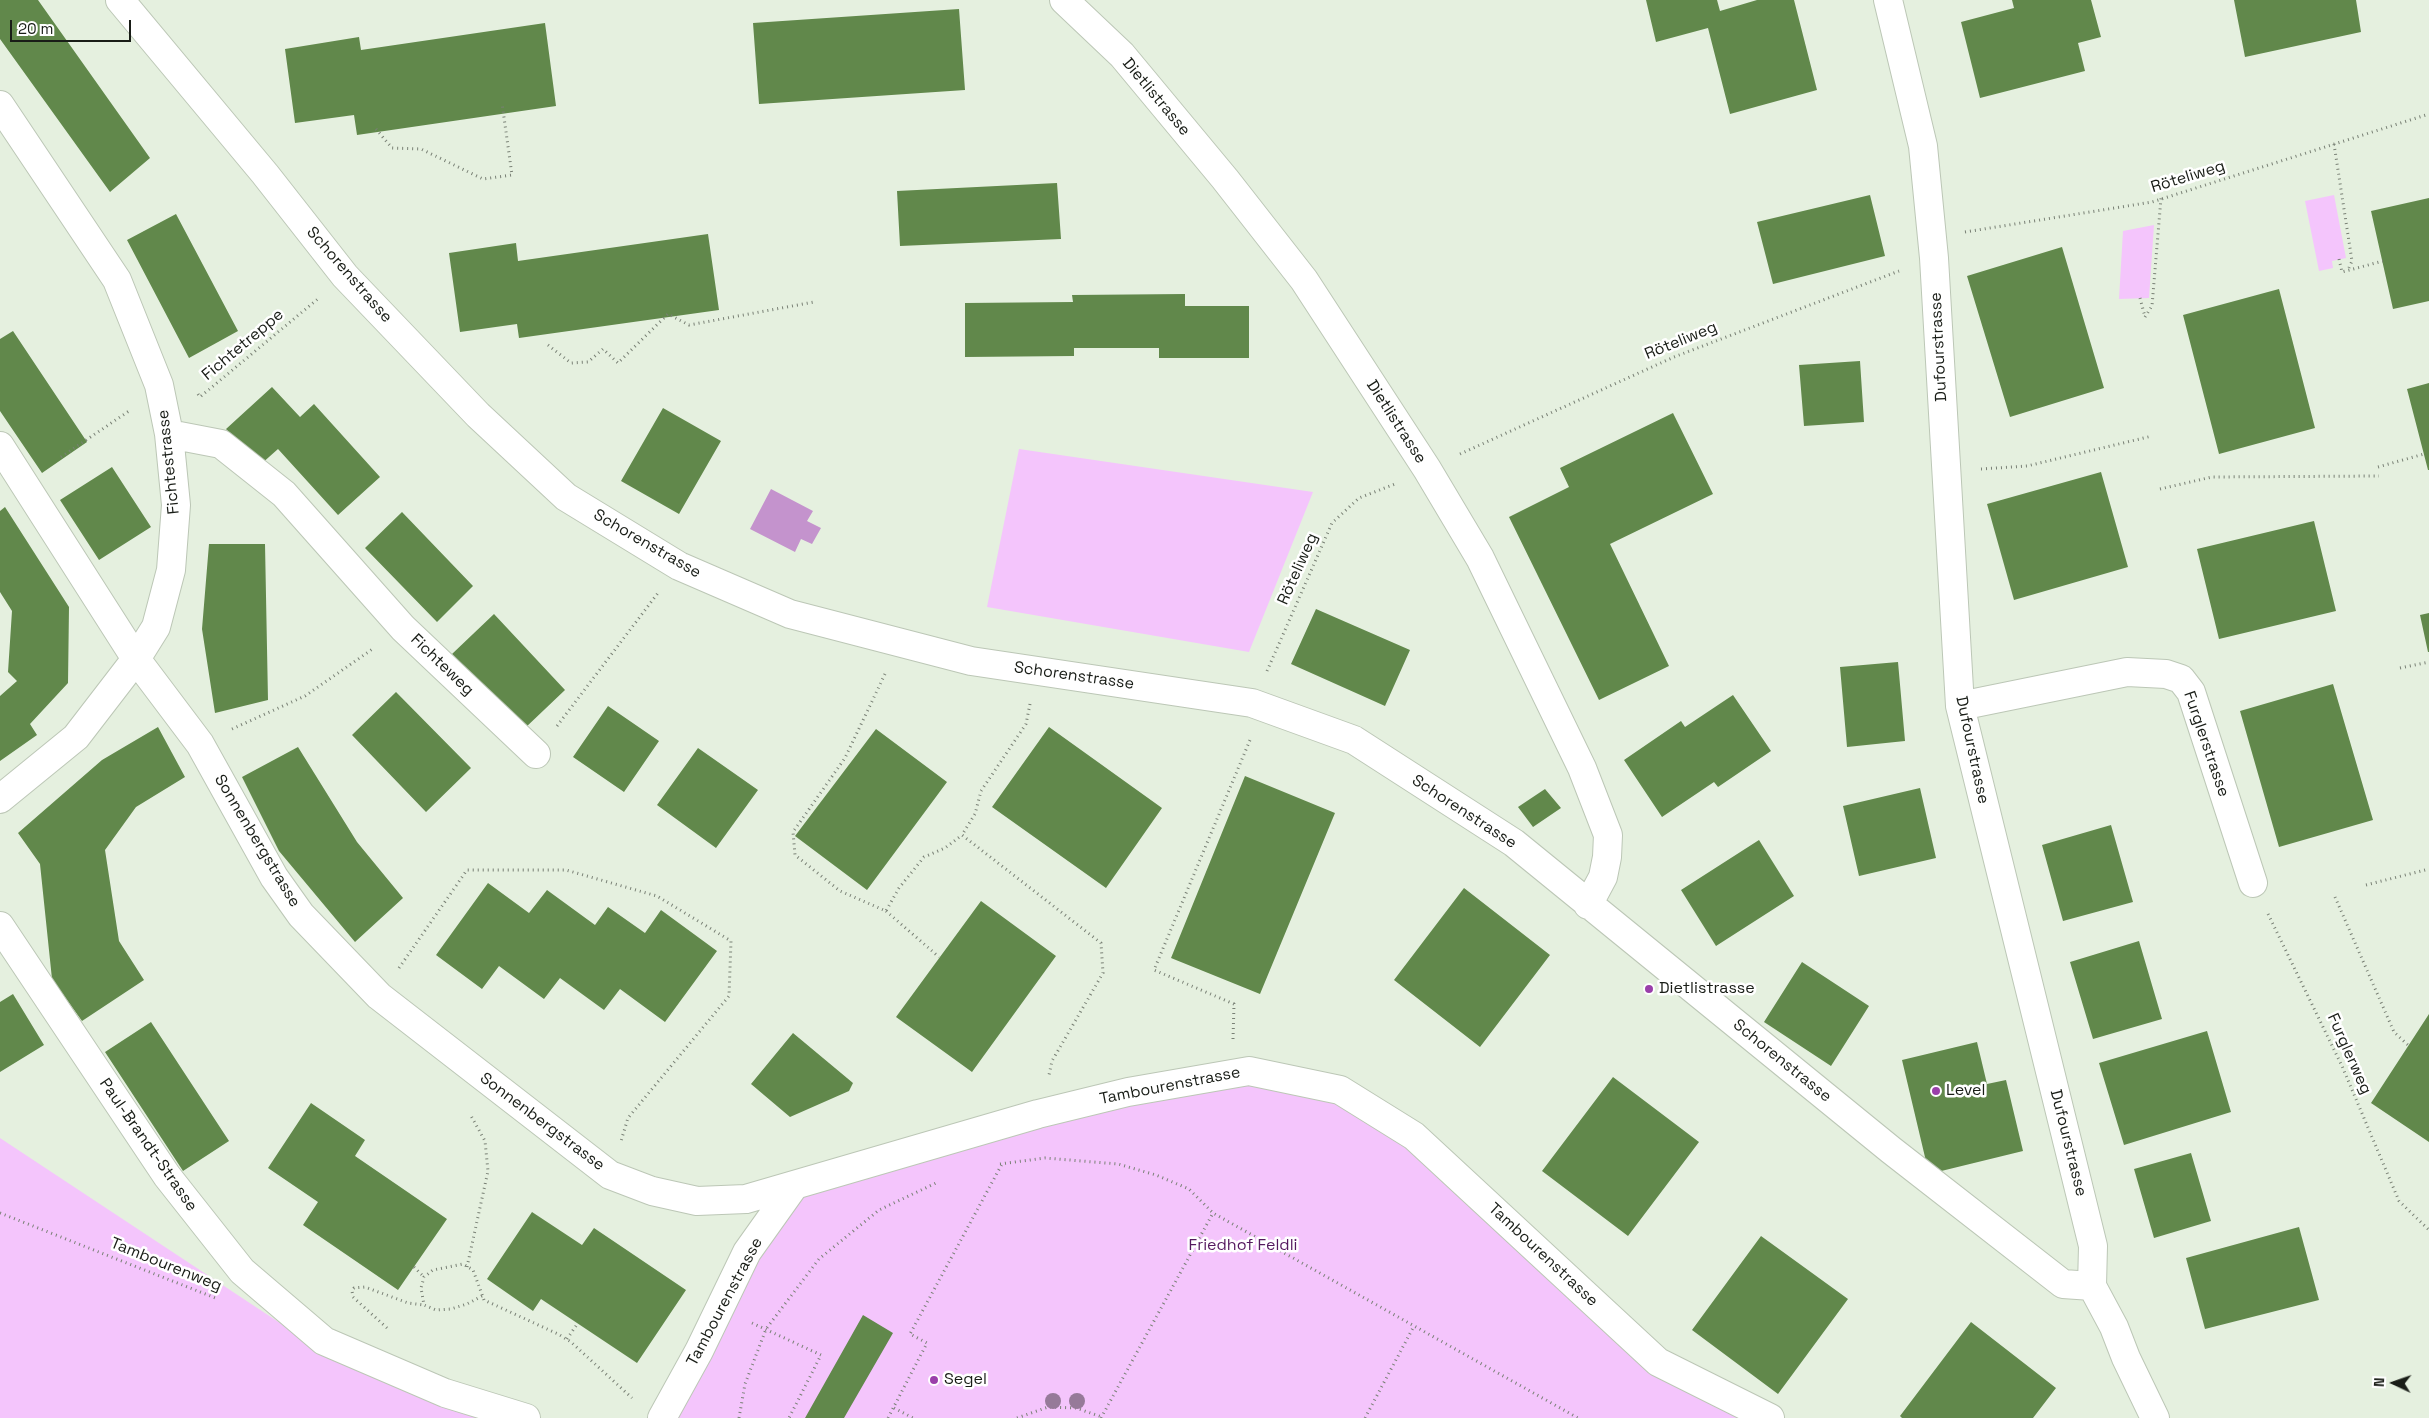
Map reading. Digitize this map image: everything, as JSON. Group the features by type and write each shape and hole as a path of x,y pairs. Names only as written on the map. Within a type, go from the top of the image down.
{"street":[{"name":"Schorenstrasse","path":"120,0 265,174 345,276 478,415 566,497 679,566 790,614 970,661 1252,703 1354,740 1514,843 1891,1150 2063,1284 2092,1286"},
{"name":"Dietlistrasse","path":"1064,0 1122,55 1225,179 1304,280 1427,469 1480,558 1582,768 1608,835 1607,857 1603,878 1588,905"},
{"name":"Dufourstrasse","path":"1888,0 1923,146 1934,258 1960,706 2093,1246 2092,1286 2114,1327 2126,1358 2155,1418"},
{"name":"Fichtestrasse","path":"0,105 117,280 160,388 169,434 176,505 171,570 156,627 136,659 76,737 0,799"},
{"name":"Fichteweg","path":"169,434 221,444 284,494 403,628 536,754"},
{"name":"Sonnenbergstrasse","path":"0,446 136,659 200,744 274,877 301,915 379,996 610,1175 652,1191 697,1201 746,1199 794,1186"},
{"name":"Furglerstrasse","path":"1960,706 2127,672 2166,674 2181,679 2191,692 2252,883"},
{"name":"Paul-Brandt-Strasse","path":"0,926 167,1176 242,1271 324,1341 445,1392 526,1418"},
{"name":"Tambourenstrasse","path":"663,1418 748,1252 794,1186 1038,1114 1128,1092 1249,1071 1340,1090 1414,1136 1658,1362 1770,1418"}],"path":[{"path":"376,129 392,148 421,149 483,179 512,175 502,103"},
{"name":"Röteliweg","path":"1957,233 2162,198 2429,114"},
{"path":"2334,144 2352,261 2348,270"},
{"path":"2140,298 2144,317 2152,306 2162,198"},
{"name":"Röteliweg","path":"1457,456 1674,356 1934,258"},
{"path":"2339,259 2342,272 2382,262"},
{"name":"Fichtetreppe","path":"160,388 181,372 200,397 345,276"},
{"path":"548,345 571,364 588,362 603,349 618,363 668,314 689,325 814,302"},
{"path":"61,457 160,388"},
{"path":"1996,469 2027,466 2152,436"},
{"path":"2378,467 2424,454"},
{"path":"2160,489 2212,477 2379,476"},
{"name":"Röteliweg","path":"1252,703 1332,523 1359,498 1396,484"},
{"path":"536,754 679,566"},
{"path":"240,725 305,696 403,628"},
{"path":"2400,668 2429,662"},
{"path":"887,670 844,758 793,832 792,842 795,855 840,891 886,910 939,957"},
{"path":"886,910 899,888 924,857 945,848 962,835 975,814 981,791 1026,724 1031,702"},
{"path":"1233,1074 1234,1004 1154,970 1254,730 1252,703"},
{"path":"962,835 1102,943 1103,973 1052,1061 1038,1114"},
{"path":"2366,885 2429,869"},
{"path":"379,996 467,870 566,870 657,896 731,941 729,996 628,1118 610,1175"},
{"name":"Furglerweg","path":"2252,883 2342,1066 2399,1201 2429,1230"},
{"path":"2335,897 2394,1032 2409,1046"},
{"path":"467,1109 481,1130 488,1158 487,1182 467,1267"},
{"path":"998,1164 1044,1158 1118,1164 1156,1174 1189,1189 1213,1213 1578,1418"},
{"path":"888,1418 927,1343 910,1334 1003,1164"},
{"path":"739,1418 745,1384 766,1329 819,1258 879,1210 937,1182"},
{"name":"Tambourenweg","path":"0,1212 222,1300"},
{"path":"1017,1418 1048,1407 1076,1408 1102,1418 1213,1213"},
{"path":"424,1305 421,1288 424,1276 433,1270 463,1264 473,1270 484,1300 567,1339 643,1408 663,1418"},
{"path":"414,1267 424,1276"},
{"path":"387,1333 384,1326 354,1298 352,1292 354,1288 365,1287 408,1303 424,1305 436,1310 451,1309 474,1302 482,1296"},
{"path":"720,1309 821,1355 789,1418"},
{"path":"567,1339 578,1323"},
{"path":"1364,1418 1415,1326"},
{"path":"894,1408 913,1418"}],"green space":[{"path":"2334,195 2346,258 2332,261 2333,268 2319,271 2305,201"},
{"path":"2154,225 2149,298 2119,299 2123,231"},
{"path":"1019,449 1313,492 1249,652 987,607"},
{"name":"Friedhof Feldli","path":"1233,1074 1340,1090 1658,1362 1770,1418 662,1418 794,1186"},
{"path":"0,1138 280,1323 526,1418 0,1418"}],"shaded area":[{"path":"771,489 813,511 807,521 821,528 812,544 801,539 795,552 750,529"}],"building":[{"path":"0,0 38,0 150,158 110,192 0,39"},
{"path":"1646,0 1717,0 1720,11 1757,0 1794,0 1817,90 1730,114 1708,28 1656,42"},
{"path":"2012,0 2091,0 2101,37 2078,43 2085,71 1980,98 1961,22 2014,8"},
{"path":"2234,0 2356,0 2361,32 2245,57"},
{"path":"959,9 965,90 759,104 753,23"},
{"path":"545,23 556,106 357,135 354,115 295,123 285,49 359,37 361,50"},
{"path":"1057,183 1061,239 900,246 897,191"},
{"path":"1870,195 1885,256 1773,284 1757,222"},
{"path":"2429,198 2429,301 2393,309 2371,211"},
{"path":"176,214 238,331 189,358 127,240"},
{"path":"708,234 719,310 519,338 517,324 460,332 449,253 516,243 518,261"},
{"path":"2062,247 2104,388 2010,417 1967,276"},
{"path":"2279,289 2315,428 2219,454 2183,315"},
{"path":"1185,294 1185,306 1249,306 1249,358 1159,358 1159,348 1074,348 1074,356 965,357 965,303 1073,302 1072,295"},
{"path":"13,331 87,442 42,473 0,411 0,339"},
{"path":"1860,361 1864,422 1804,426 1799,365"},
{"path":"2429,383 2429,470 2428,470 2407,389"},
{"path":"272,387 300,417 314,404 380,477 338,515 278,449 260,465 226,429"},
{"path":"663,408 721,441 679,514 621,481"},
{"path":"1673,413 1713,494 1610,544 1669,666 1599,700 1509,517 1569,487 1560,468"},
{"path":"112,467 151,527 99,560 60,500"},
{"path":"2101,472 2128,567 2014,600 1987,504"},
{"path":"5,507 69,607 68,683 30,724 37,735 0,761 0,696 17,681 8,672 12,611 0,592 0,511"},
{"path":"402,512 473,586 437,622 365,548"},
{"path":"2314,521 2336,611 2219,639 2197,549"},
{"path":"209,544 265,544 268,700 215,713 202,629"},
{"path":"1316,609 1410,650 1385,706 1291,664"},
{"path":"2429,613 2429,652 2428,652 2420,615"},
{"path":"494,614 565,690 524,729 452,654"},
{"path":"1898,662 1905,741 1847,747 1840,667"},
{"path":"2333,684 2373,820 2279,847 2240,711"},
{"path":"396,692 471,768 426,812 352,735"},
{"path":"1733,695 1771,751 1718,787 1714,782 1662,817 1624,760 1681,721 1685,727"},
{"path":"608,706 659,741 624,792 573,757"},
{"path":"158,727 185,777 136,807 105,850 119,941 144,980 82,1021 52,979 40,864 18,833 102,760"},
{"path":"1049,727 1162,808 1106,888 992,807"},
{"path":"876,729 947,782 867,890 795,836"},
{"path":"298,747 357,842 403,898 355,942 279,851 242,777"},
{"path":"698,748 758,790 716,848 657,805"},
{"path":"1245,776 1335,813 1260,994 1171,958"},
{"path":"1920,788 1936,858 1859,876 1843,806"},
{"path":"1545,789 1561,808 1533,827 1518,807"},
{"path":"2111,825 2133,902 2063,921 2042,845"},
{"path":"1759,840 1794,896 1716,946 1681,890"},
{"path":"488,883 529,913 547,890 595,925 608,907 645,933 661,910 717,951 665,1022 620,989 604,1010 560,978 544,999 499,966 482,989 436,955"},
{"path":"1464,888 1550,955 1480,1047 1394,980"},
{"path":"981,901 1056,956 972,1072 896,1017"},
{"path":"2139,941 2162,1019 2093,1039 2070,962"},
{"path":"1802,962 1869,1006 1831,1066 1764,1022"},
{"path":"13,994 44,1045 0,1072 0,1002"},
{"path":"2429,1014 2429,1142 2371,1103"},
{"path":"151,1022 229,1141 183,1171 105,1052"},
{"path":"2207,1031 2231,1112 2124,1145 2099,1063"},
{"path":"793,1033 853,1083 849,1091 790,1117 751,1084"},
{"path":"1977,1042 1987,1084 2006,1080 2023,1151 1929,1174 1902,1060"},
{"path":"1613,1077 1699,1142 1628,1236 1542,1171"},
{"path":"311,1103 365,1140 355,1156 447,1219 398,1290 303,1225 318,1202 268,1168"},
{"path":"2191,1153 2211,1221 2154,1238 2134,1169"},
{"path":"532,1212 582,1245 594,1228 686,1290 637,1363 541,1299 533,1311 487,1279"},
{"path":"2299,1227 2319,1300 2205,1329 2186,1258"},
{"path":"1761,1236 1848,1299 1778,1394 1692,1330"},
{"path":"863,1315 893,1333 844,1418 805,1418"},
{"path":"1971,1322 2056,1388 2033,1418 1902,1418 1900,1416"}],"place":[{"name":"Dietlistrasse","path":"1649,989"},
{"name":"Level","path":"1936,1091"},
{"name":"Segel","path":"934,1380"}]}
